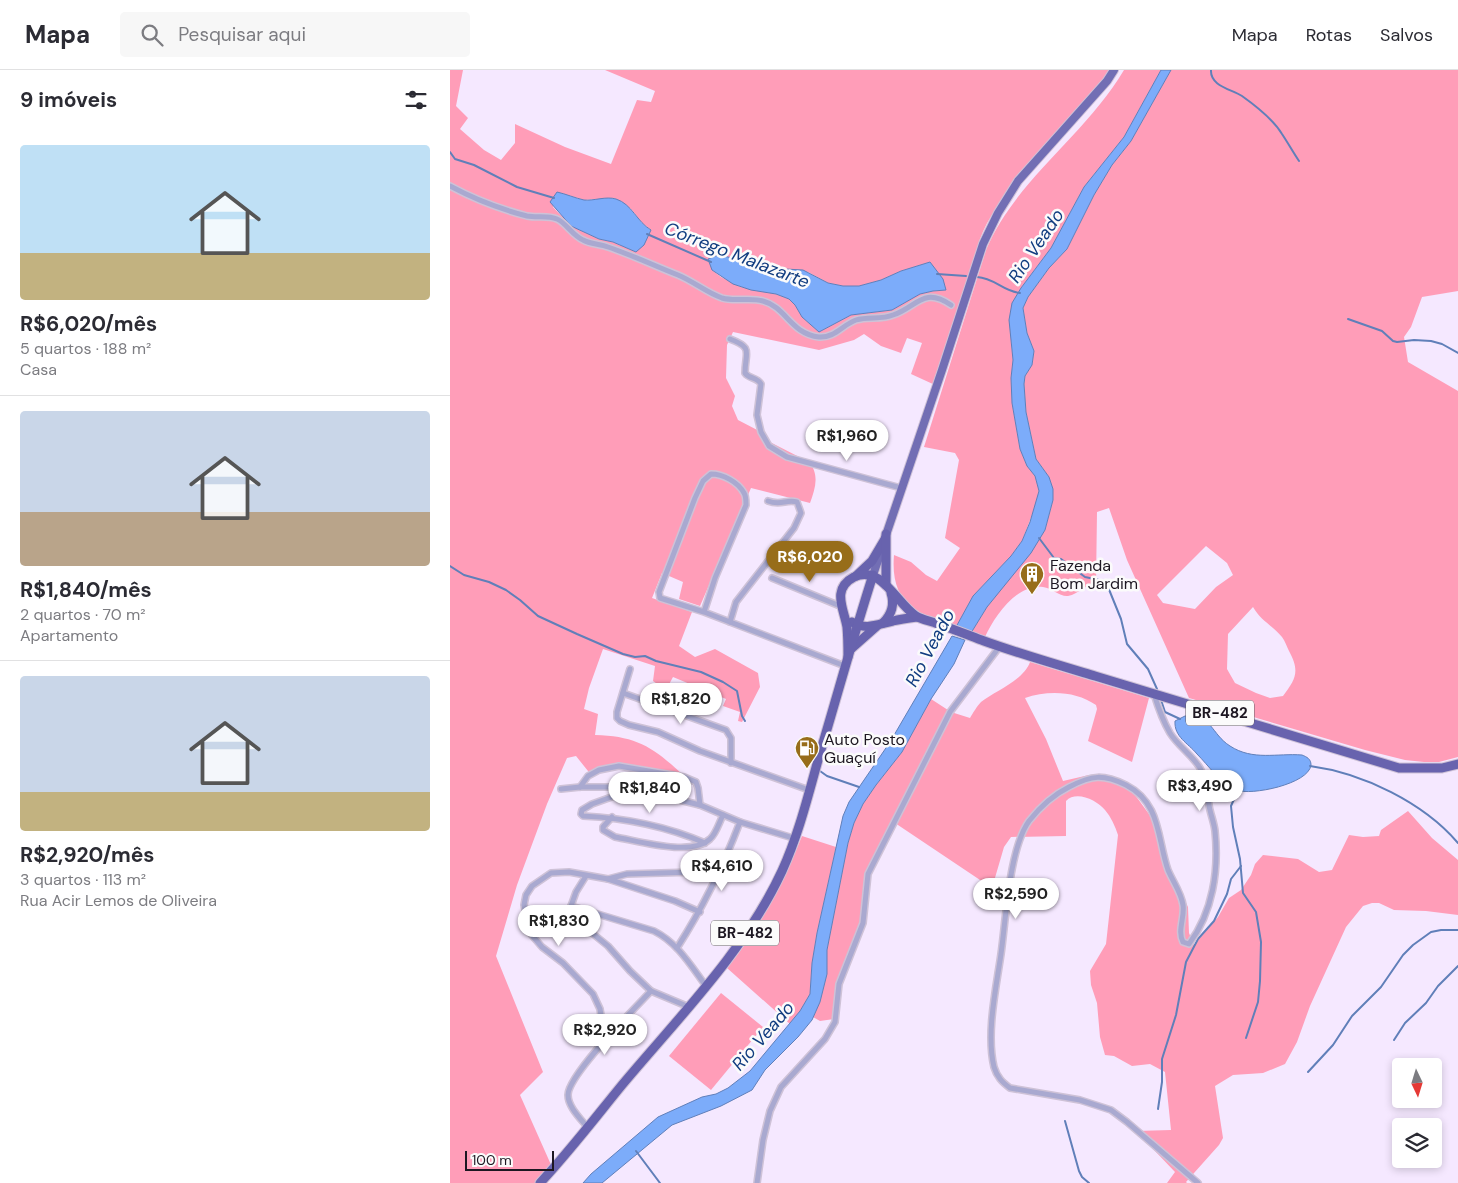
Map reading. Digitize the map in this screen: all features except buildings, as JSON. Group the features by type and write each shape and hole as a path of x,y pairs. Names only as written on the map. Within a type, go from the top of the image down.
{"highway":[{"path":"857,625 847,617 841,607 840,597 848,581 872,561 885,537"},
{"path":"848,658 890,616 893,598 887,587 885,537"},
{"path":"848,658 873,576 864,574 856,576"},
{"name":"BR-482","path":"873,576 882,581 904,606 917,617 1000,646 1399,768 1442,768 1458,764"},
{"name":"BR-482","path":"540,1183 690,1007 756,918 782,870 810,790 848,658 848,634 841,607"},
{"name":"BR-482","path":"857,625 865,627 917,617"}],"main road":[{"path":"873,576 983,244 998,213 1018,181 1107,81 1114,70"}],"street":[{"path":"450,186 474,199 516,212 536,218 550,217 559,219 568,229 583,240 598,243 625,253 680,276 719,297 764,301 774,306 799,330 819,337 831,336 855,320 893,316 918,300 931,297 940,298 951,305"},
{"path":"730,339 745,346 748,350 745,373 747,376 759,380 761,384 757,416 762,432 770,446 787,457 901,488"},
{"path":"704,612 715,578 746,505 744,494 736,483 720,474 711,474 703,481 659,592 660,598 730,622 848,658"},
{"path":"730,622 736,602 794,528 801,512 797,502 792,500 775,504 768,501"},
{"path":"772,578 841,607"},
{"path":"757,1183 763,1140 770,1111 781,1087 826,1038 835,1022 839,984 863,923 868,874 950,712 1000,646"},
{"path":"630,669 617,712 617,718 620,721 658,732 730,763 810,790"},
{"path":"623,693 726,730 732,738 730,763"},
{"path":"1153,693 1170,734 1200,767 1207,782 1209,804 1215,830 1215,862 1212,894 1205,917 1198,932 1189,944 1183,942 1181,938 1184,914 1183,904 1178,888 1168,870 1160,832 1149,805 1133,789 1110,777 1098,776 1082,780 1060,791 1043,804 1028,822 1013,866 995,996 992,1055 995,1070 1000,1081 1010,1088 1080,1100 1111,1110 1128,1122 1198,1183"},
{"path":"580,787 588,776 599,770 619,766 684,777 696,782 700,804"},
{"path":"561,789 612,787 634,790 700,804 740,822 793,838"},
{"path":"634,790 592,804 582,810 582,816 612,817 662,827 705,843"},
{"path":"612,817 603,827 603,830 615,837 682,848 705,843 712,838 723,815"},
{"path":"677,948 700,912 723,867 740,822"},
{"path":"608,879 627,874 696,872 723,867"},
{"path":"605,1041 600,1009 593,994 563,963 542,947 530,934 524,906 526,895 532,886 551,873 568,872 608,879 675,901 700,912"},
{"path":"586,876 576,892 571,906 571,914 608,946 651,991 690,1007"},
{"path":"571,906 654,931 664,936 677,948 706,986"},
{"path":"588,1128 574,1111 568,1095 576,1077 605,1041 651,991"}],"shaded area":[{"path":"450,70 463,70 456,106 468,118 460,129 484,150 501,160 515,143 515,124 565,147 611,164 637,100 651,102 655,91 605,70 1115,70 1072,126 1006,196 987,224 980,239 935,385 911,374 922,343 907,338 901,353 881,346 864,334 854,340 819,350 733,332 727,345 726,378 735,396 732,406 738,420 763,433 766,440 809,462 816,482 814,493 810,503 751,488 700,606 679,599 683,582 662,573 652,598 692,612 679,646 695,657 715,649 758,673 760,687 742,722 738,721 740,712 723,706 726,699 673,677 666,690 653,681 655,666 603,649 589,688 584,709 598,714 595,735 622,738 643,745 653,750 682,774 629,767 610,770 592,776 576,756 567,758 547,804 517,885 496,956 543,1072 520,1095 552,1167 535,1183 450,1183","holes":["557,192 584,200 614,198 632,210 642,223 651,230 636,252 613,242 599,239 571,226 553,207","743,260 767,268 808,272 828,283 843,286 859,286 881,280 901,271 930,262 945,290 920,294 892,310 851,315 819,332 802,317 789,299 776,294 741,287 712,270"]},
{"path":"1124,70 1161,70 1124,137 1084,187 1051,248 1021,288 1011,342 1013,360 1011,378 1012,403 1020,449 1037,483 1039,491 1037,502 1022,541 1011,556 973,596 956,627 918,612 901,596 896,585 894,555 911,562 926,575 937,581 960,548 945,538 959,460 955,453 924,447 986,250 999,225 1033,179 1108,94"},
{"path":"1171,70 1458,70 1458,291 1422,297 1411,327 1404,337 1408,362 1458,391 1458,757 1439,762 1405,760 1189,698 1127,560 1109,508 1097,512 1096,584 1092,584 1068,596 1043,587 1033,587 1024,590 1000,611 985,637 971,633 987,607 1045,530 1053,500 1049,477 1036,459 1026,412 1025,376 1032,365 1034,351 1027,333 1023,308 1028,297 1049,268 1067,249 1094,195 1112,165 1131,141","holes":["1206,546 1227,563 1233,575 1216,587 1195,609 1163,603 1157,595","1253,607 1259,616 1282,637 1295,664 1294,680 1283,696 1270,698 1235,683 1227,669 1228,634"]},
{"path":"1030,662 1149,698 1132,762 1088,741 1097,709 1096,705 1088,700 1062,693 1034,695 1025,698 1046,739 1063,781 1089,775 1101,776 1126,784 1154,821 1176,883 1188,907 1189,933 1194,945 1218,917 1229,898 1241,890 1251,875 1255,864 1263,855 1298,859 1319,872 1332,870 1349,835 1363,837 1379,836 1381,830 1408,811 1432,838 1458,860 1458,915 1394,910 1379,903 1363,906 1346,927 1310,1006 1297,1042 1285,1064 1263,1073 1233,1075 1215,1086 1223,1138 1187,1183 1167,1183 1175,1172 1136,1131 1171,1130 1165,1072 1150,1064 1132,1066 1114,1056 1105,1055 1100,1037 1097,1003 1091,985 1090,971 1106,944 1118,835 1107,813 1092,800 1075,796 1066,801 1066,836 1011,837 1004,847 992,888 895,823 871,867 859,929 846,965 834,1019 820,1021 813,1017 820,1002 827,974 827,950 848,843 854,823 863,804 902,752 931,699 951,712 970,718 981,702 1016,680"},
{"path":"802,836 836,847 817,933 812,963 810,994 790,1024 727,968 760,921 786,872"},
{"path":"721,993 763,1027 711,1090 669,1056"}],"water":[{"path":"1161,70 1171,70 1131,141 1112,165 1094,195 1067,249 1049,268 1028,297 1023,308 1027,333 1034,351 1032,365 1025,376 1026,412 1036,459 1049,477 1053,489 1053,500 1045,530 1031,553 987,607 971,633 956,627 973,596 1011,556 1022,541 1039,491 1035,476 1027,466 1020,449 1012,403 1011,378 1013,360 1009,320 1012,303 1051,248 1084,187 1124,137"},
{"path":"557,192 584,200 608,198 622,201 651,230 644,245 636,252 613,242 599,239 571,226 550,202"},
{"path":"718,255 743,260 767,268 803,270 828,283 843,286 859,286 881,280 901,271 930,262 943,279 946,290 920,294 892,310 851,315 819,332 802,317 789,299 733,284 712,270 708,259"},
{"path":"952,636 965,640 954,664 931,699 902,752 863,804 854,823 848,843 827,950 827,974 820,1002 812,1020 765,1070 752,1090 721,1106 672,1125 602,1183 583,1183 658,1117 702,1097 716,1094 728,1088 750,1071 800,1011 810,994 812,963 817,933 843,816 849,802 890,742"},
{"path":"1185,716 1194,716 1206,721 1224,741 1239,751 1256,755 1302,755 1310,761 1311,765 1308,772 1301,778 1278,787 1254,791 1236,790 1220,779 1179,736 1175,727 1175,721"}],"waterway":[{"path":"1211,70 1217,83 1242,96 1269,118 1278,128 1299,161"},
{"name":"Córrego Malazarte","path":"450,152 455,159 474,165 517,187 554,198"},
{"name":"Córrego Malazarte","path":"647,234 711,262"},
{"name":"Córrego Malazarte","path":"937,274 966,276"},
{"name":"Córrego Malazarte","path":"977,277 1020,293"},
{"path":"1348,319 1382,331 1393,341 1431,341 1442,344 1458,353"},
{"path":"1039,538 1054,558 1061,559 1085,577 1099,580 1108,587 1121,619 1127,644 1148,669 1157,689"},
{"path":"450,566 464,575 489,582 506,590 538,616 623,654 635,657 645,656 656,661 701,672 723,682 737,691 742,716 745,721"},
{"path":"1161,700 1165,712 1180,719"},
{"path":"1310,766 1351,775 1391,792 1428,815 1458,843"},
{"path":"820,771 827,776 859,787"},
{"path":"1239,788 1231,806 1233,827 1240,859 1243,893 1256,912 1261,942 1258,1002 1246,1038"},
{"path":"1158,1109 1162,1082 1162,1059 1176,1015 1186,962 1198,939 1214,921 1227,894 1231,879 1241,866"},
{"path":"1308,1072 1333,1045 1352,1016 1381,987 1403,955 1413,945 1431,932 1458,930"},
{"path":"1394,1040 1405,1023 1426,1003 1438,986 1458,966"},
{"path":"1065,1121 1079,1171 1082,1177 1089,1183"},
{"path":"636,1151 660,1183"}],"place":[{"name":"Fazenda Bom Jardim","path":"1032,595"},
{"name":"Auto Posto Guaçuí","path":"807,769"}],"water label":[{"name":"Rio Veado","path":"1036,246"},
{"name":"Rio Veado","path":"930,648"},
{"name":"Rio Veado","path":"763,1036"}]}
